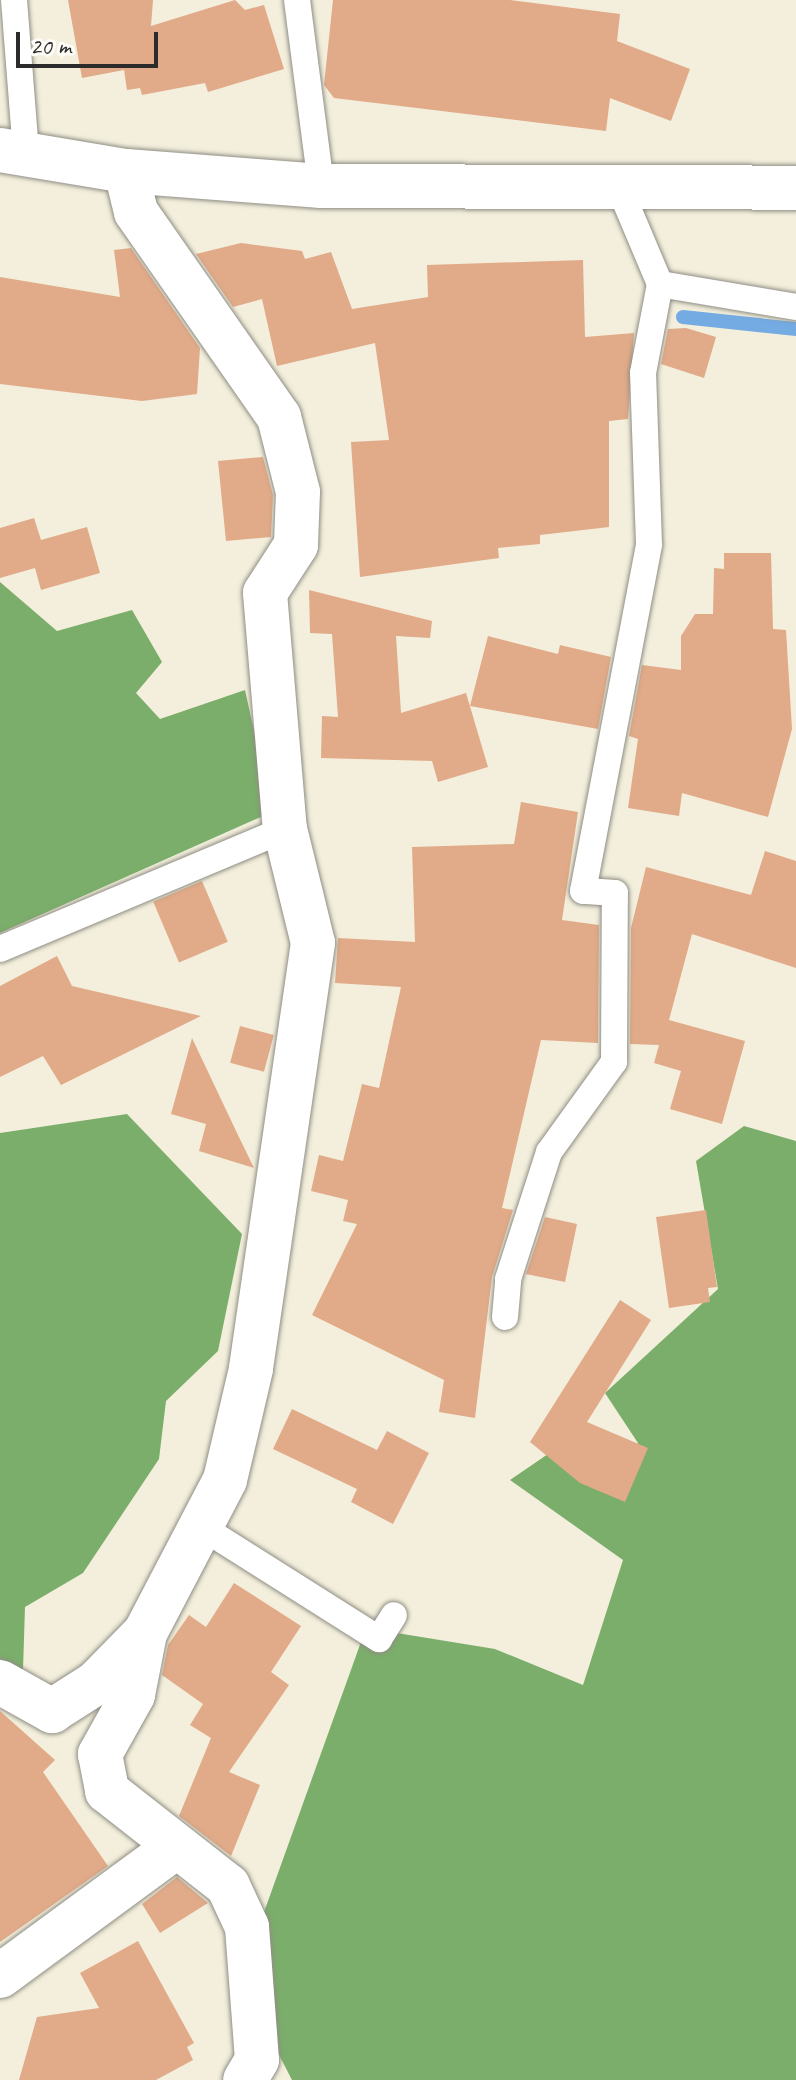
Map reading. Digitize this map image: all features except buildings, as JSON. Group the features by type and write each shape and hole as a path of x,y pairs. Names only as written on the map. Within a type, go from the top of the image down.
{"street":[{"path":"13,152 126,171 321,186 796,188"},
{"path":"126,171 136,212 279,417 298,492 296,545 265,593 285,829 313,943 251,1369 225,1480 145,1633 133,1695 100,1754 107,1791 173,1849 228,1886 247,1927 257,2060 245,2080"},
{"path":"0,1682 52,1711 96,1683 145,1633"},
{"path":"0,1976 173,1849"}],"lane":[{"path":"13,152 14,0"},
{"path":"297,0 321,186"},
{"path":"505,1317 508,1279 549,1152 614,1062 615,893 583,891 649,544 643,373 660,284 619,187"},
{"path":"660,284 796,307"},
{"path":"0,949 285,829"},
{"path":"200,1526 379,1639 394,1615"}],"green space":[{"path":"0,582 57,631 132,610 162,662 136,693 160,719 245,690 272,812 0,933"},
{"path":"127,1114 242,1234 218,1351 166,1401 159,1459 83,1573 25,1607 23,1670 0,1659 0,1133"},
{"path":"744,1126 796,1141 796,2080 292,2080 240,1979 366,1628 495,1649 583,1685 623,1560 510,1480 548,1454 619,1488 638,1443 605,1393 718,1289 696,1161"}],"waterway":[{"path":"683,317 796,329"}]}
